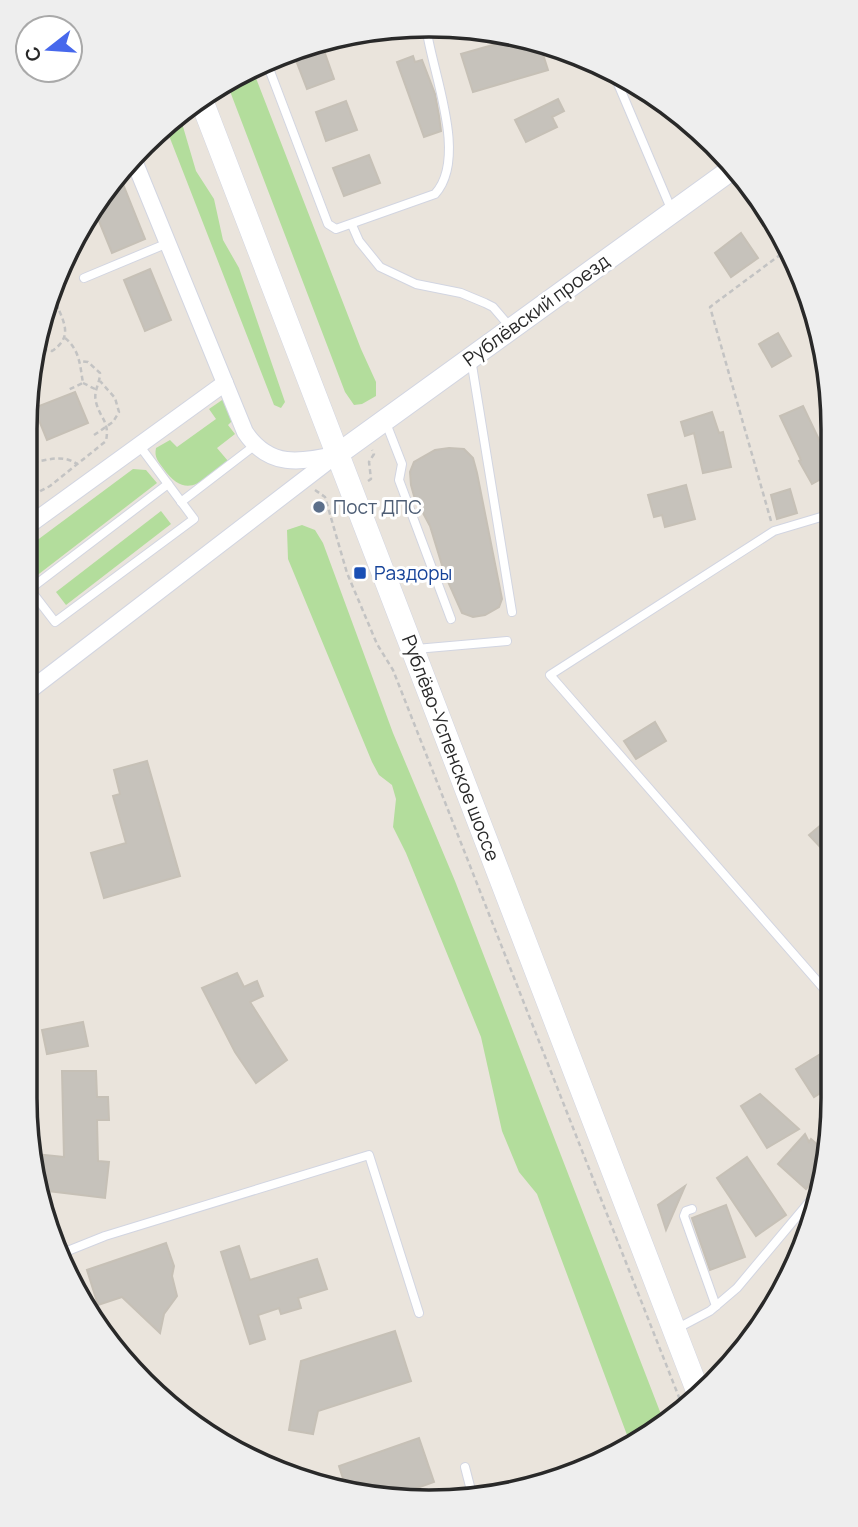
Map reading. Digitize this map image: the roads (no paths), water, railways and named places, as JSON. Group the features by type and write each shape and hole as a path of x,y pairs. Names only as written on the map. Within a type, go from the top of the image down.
{"main road":[{"name":"Рублёво-Успенское шоссе","path":"204,108 695,1386"}],"street":[{"path":"137,167 245,432 254,446 269,456 292,461 314,460 338,454"},
{"name":"Рублёвский проезд","path":"338,454 726,173"},
{"path":"37,519 225,383"},
{"path":"37,685 338,454"}],"lane":[{"path":"270,71 328,224 336,229 435,194 442,186 447,171 446,111 428,37"},
{"path":"619,86 672,211"},
{"path":"352,225 363,247 380,267 416,284 461,293 485,303 493,307 511,328"},
{"path":"84,278 168,243"},
{"path":"470,357 512,612"},
{"path":"385,420 402,464 399,480 451,619"},
{"path":"37,599 55,622 194,519 139,445"},
{"path":"181,502 254,446"},
{"path":"37,579 168,484"},
{"path":"821,518 774,531 550,675 821,985"},
{"path":"413,649 507,641"},
{"path":"68,1251 105,1236 369,1155 419,1313"},
{"path":"673,1330 716,1306 737,1288 806,1206"},
{"path":"692,1209 686,1211 684,1216 716,1306"},
{"path":"465,1467 470,1488"}],"place":[{"name":"Пост ДПС","path":"319,507"},
{"name":"Раздоры","path":"360,573"}]}
